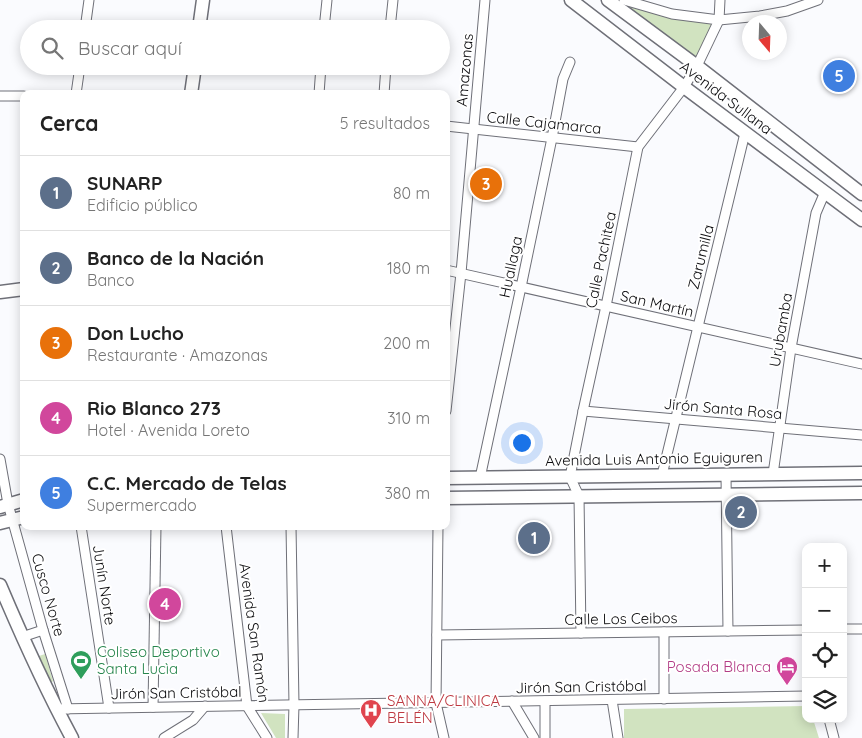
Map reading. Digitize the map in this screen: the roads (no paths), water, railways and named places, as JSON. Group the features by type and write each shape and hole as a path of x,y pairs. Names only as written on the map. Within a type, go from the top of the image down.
{"main road":[{"path":"200,20 203,0"},
{"name":"Avenida Sullana","path":"571,0 862,220"},
{"name":"Avenida Sullana","path":"608,0 697,66 862,194"},
{"path":"192,90 194,75"},
{"path":"0,292 20,290"},
{"path":"0,300 20,298"},
{"name":"Avenida Luis Antonio Eguiguren","path":"450,478 862,473"},
{"path":"450,498 862,493"},
{"path":"4,505 20,501"},
{"path":"0,586 22,637 62,709 72,738"}],"street":[{"path":"86,20 89,0"},
{"path":"325,20 327,0"},
{"path":"391,20 393,0"},
{"name":"Amazonas","path":"450,374 461,273 485,0"},
{"path":"624,0 672,14 719,20 787,11 818,0"},
{"path":"719,20 720,0"},
{"name":"Calle Pachitea","path":"570,477 638,146 684,87 697,66 719,20"},
{"name":"Huallaga","path":"480,478 563,79 570,62"},
{"path":"77,90 79,75"},
{"path":"319,90 320,75"},
{"path":"384,90 385,75"},
{"path":"0,96 20,96"},
{"name":"Calle Cajamarca","path":"450,126 638,146"},
{"name":"Zarumilla","path":"662,475 674,419 745,133"},
{"name":"Urubamba","path":"773,474 791,348 816,213 825,192"},
{"name":"San Martín","path":"450,271 862,364"},
{"name":"Jirón Santa Rosa","path":"583,411 862,435"},
{"name":"Cusco Norte","path":"0,458 4,505 12,520 43,630 62,709"},
{"path":"726,474 728,631"},
{"path":"570,477 579,496 581,633"},
{"name":"Junín Norte","path":"82,530 109,708"},
{"path":"153,707 156,530"},
{"name":"Avenida San Ramón","path":"226,530 247,706 268,738"},
{"path":"291,530 293,738"},
{"path":"438,530 436,703 444,738"},
{"path":"847,629 862,629"},
{"path":"22,637 43,630"},
{"name":"Calle Los Ceibos","path":"437,635 728,631 802,633"},
{"path":"664,632 664,699"},
{"name":"Jirón San Cristóbal","path":"62,709 802,696"},
{"path":"612,700 618,738"},
{"path":"545,701 545,738"},
{"path":"512,702 534,738"},
{"path":"164,738 193,720 205,706"},
{"path":"830,723 834,738"}],"place":[{"name":"C.C. Mercado de Telas","path":"839,76"},
{"name":"Don Lucho","path":"486,184"},
{"name":"Banco de la Nación","path":"741,512"},
{"name":"SUNARP","path":"534,538"},
{"name":"Rio Blanco 273","path":"165,604"},
{"name":"Coliseo Deportivo Santa Lucìa","path":"81,680"},
{"name":"Posada Blanca","path":"787,686"},
{"name":"SANNA/CLINICA BELÉN","path":"371,729"}]}
